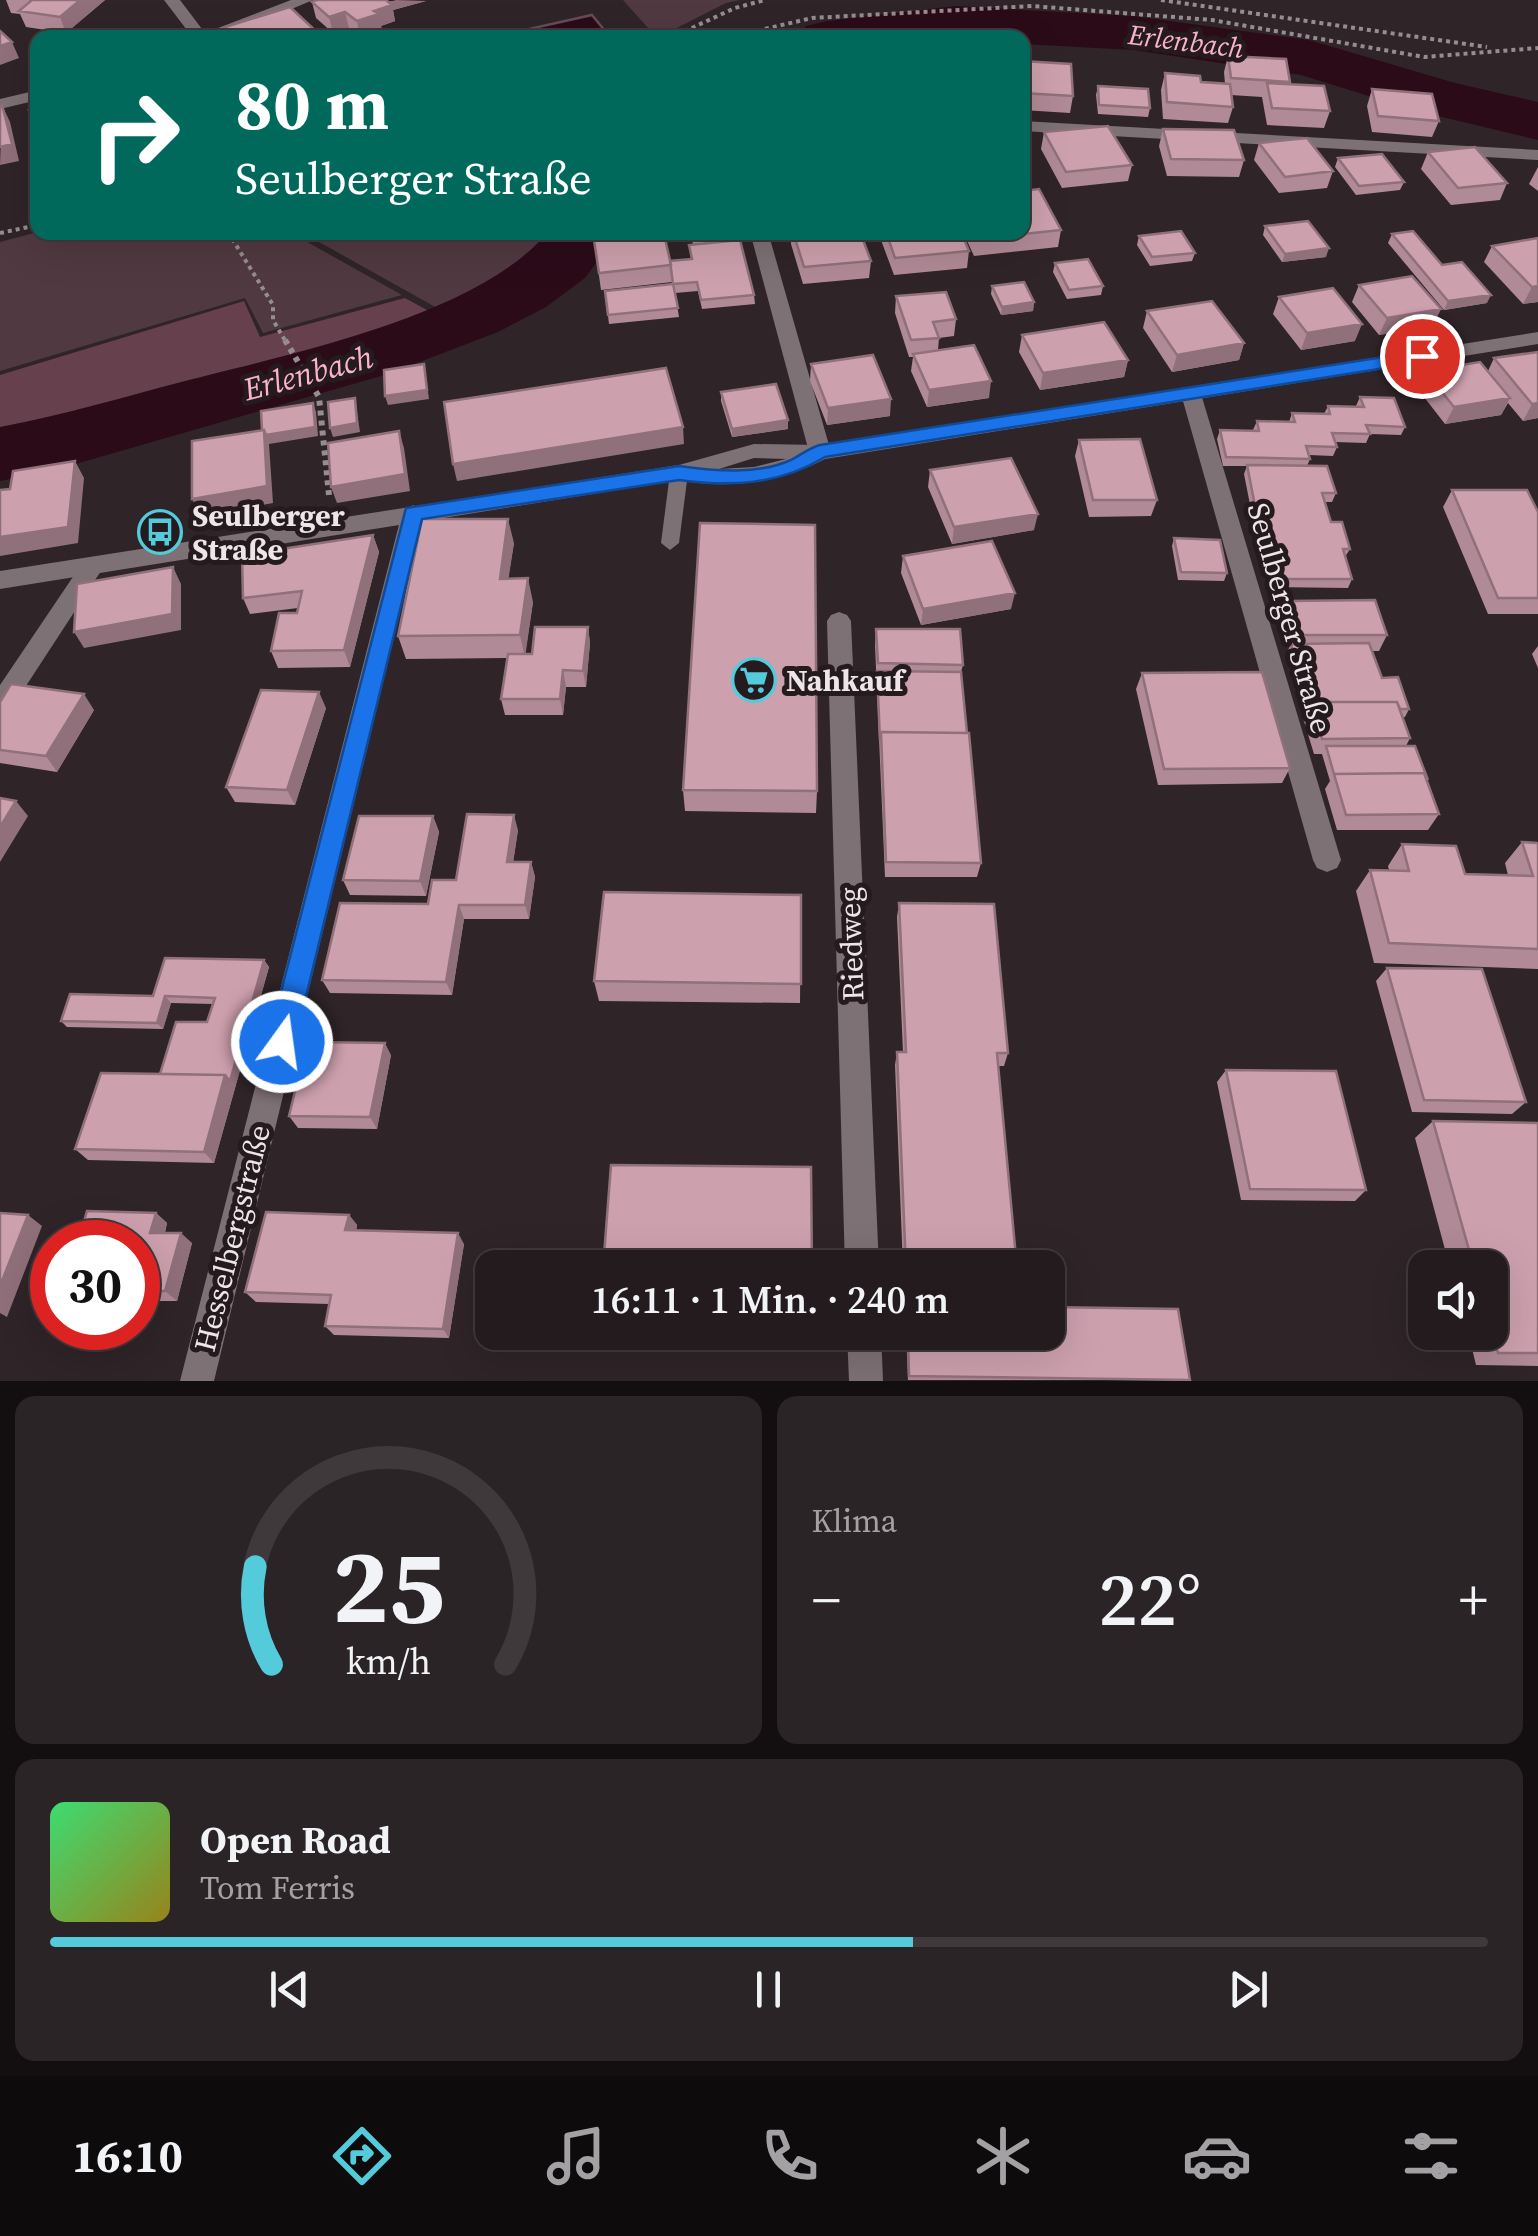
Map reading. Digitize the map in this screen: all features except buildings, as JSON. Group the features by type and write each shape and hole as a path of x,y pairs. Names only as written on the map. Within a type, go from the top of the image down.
{"street":[{"path":"172,0 197,30"},
{"path":"225,30 306,0"},
{"path":"0,104 30,97"},
{"path":"1030,126 1538,155"},
{"path":"761,240 820,452"},
{"path":"0,580 679,473 720,478 764,474 796,466 820,452 1538,338"},
{"name":"Seulberger Straße","path":"1191,394 1327,860"},
{"name":"Hesselbergstraße","path":"197,1381 413,514"},
{"path":"0,705 93,565"},
{"name":"Riedweg","path":"840,621 861,1250"},
{"path":"865,1350 866,1381"}],"lane":[{"path":"670,543 679,473"}],"path":[{"path":"687,30 734,8 765,0"},
{"path":"1162,0 1496,48"},
{"path":"726,3 734,8"},
{"path":"760,30 812,18 1032,6 1212,20 1424,57 1496,48 1538,48"},
{"path":"0,233 30,227"},
{"path":"233,240 273,306 273,320 319,398 331,526"}],"shaded area":[{"path":"623,0 740,0 673,30 650,30"},
{"path":"592,15 604,30 524,30"},
{"path":"30,234 30,240 304,240 402,295 263,333 245,298 0,371 0,242"},
{"path":"316,240 566,240 535,274 505,294 455,318"},
{"path":"405,298 447,321 320,365 0,444 0,375 244,301 260,337"}],"waterway":[{"name":"Erlenbach","path":"896,30 956,23 1133,33 1309,58 1439,98 1538,121"},
{"name":"Erlenbach","path":"0,454 48,445 307,374 418,338 521,291 560,263 579,240"}],"place":[{"name":"Seulberger Straße","path":"160,532"},
{"name":"Nahkauf","path":"754,680"}],"route":[{"path":"282,1042 413,514 679,473 720,478 764,474 796,466 820,452 1422,356"}]}
